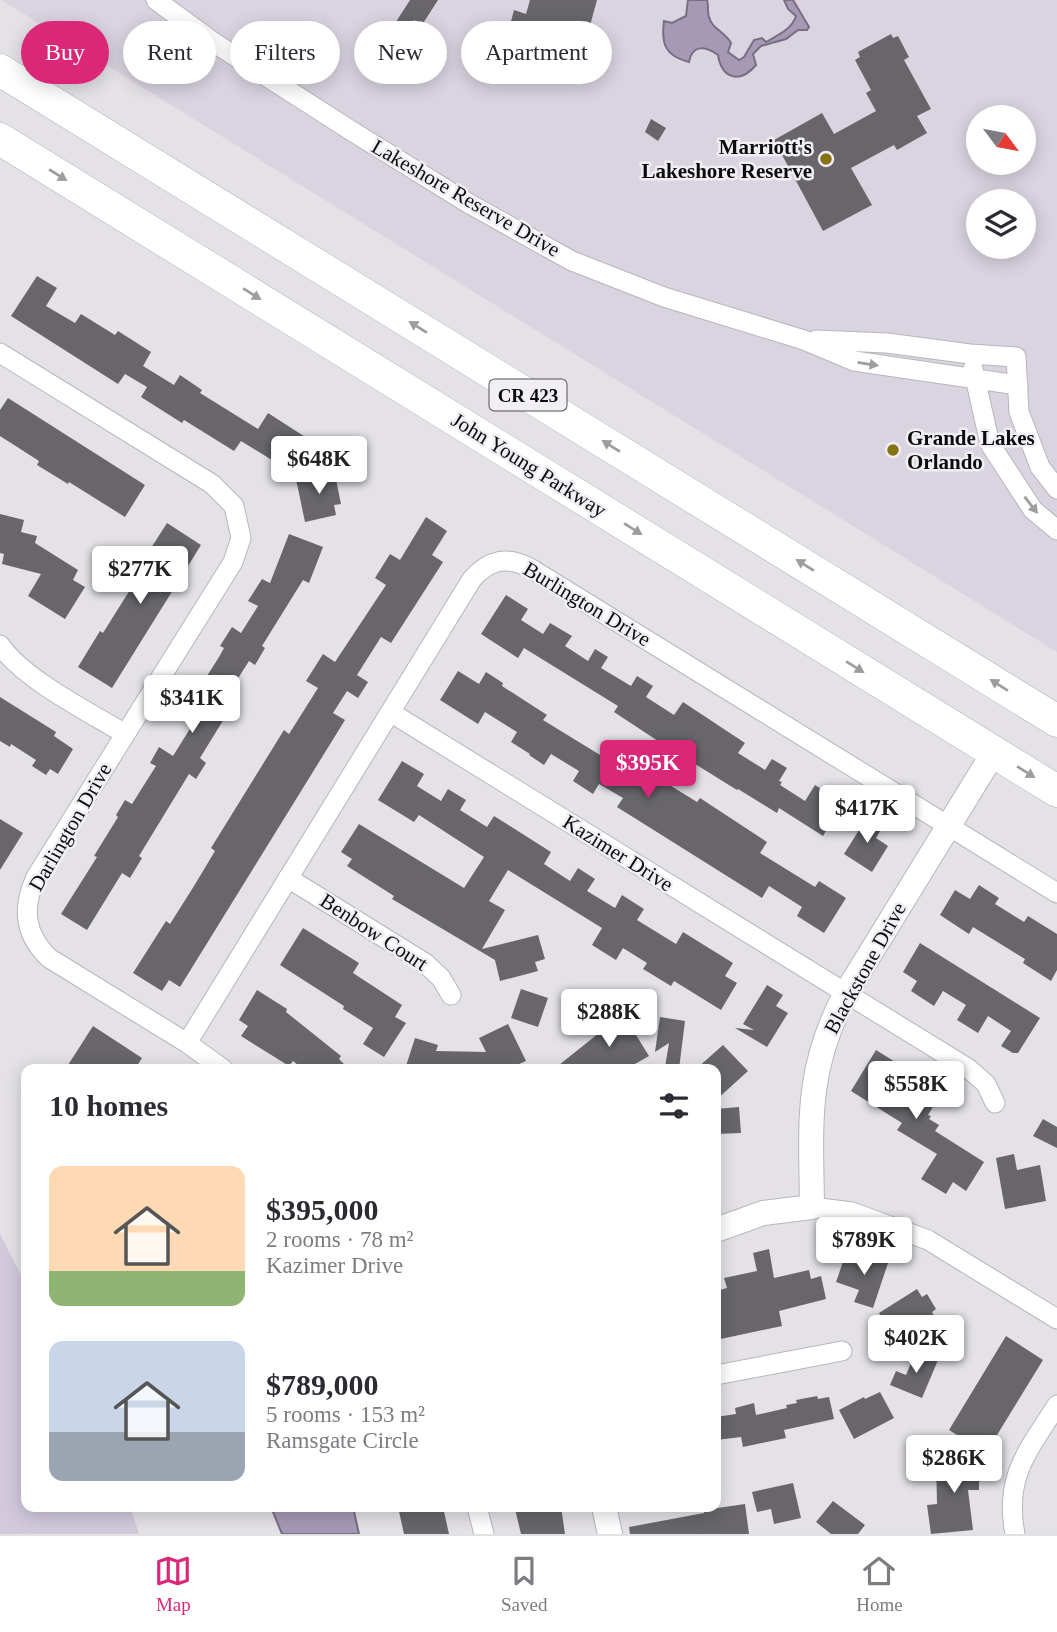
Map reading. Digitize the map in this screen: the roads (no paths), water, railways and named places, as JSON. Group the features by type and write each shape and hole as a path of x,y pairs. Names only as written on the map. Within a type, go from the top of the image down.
{"highway":[{"name":"CR 423","path":"0,69 1057,720"},
{"name":"John Young Parkway","path":"0,139 1057,791"}],"street":[{"name":"Lakeshore Reserve Drive","path":"156,0 213,42 362,138 468,203 572,261 664,297 804,340 854,361 1018,386 1016,357 970,354 887,342 804,340"},
{"name":"Darlington Drive","path":"0,353 212,484 234,506 241,538 233,562 37,877 27,905 28,925 36,944 48,958 187,1043 216,1064"},
{"path":"970,354 990,444 1033,510 1057,530"},
{"path":"1018,386 1019,412 1040,467 1057,489"},
{"name":"Burlington Drive","path":"187,1043 472,579 490,563 505,560 530,568 1057,893"},
{"path":"0,645 8,657 28,674 125,734"},
{"name":"Kazimer Drive","path":"390,712 978,1075 995,1103"},
{"name":"Blackstone Drive","path":"812,1207 813,1085 826,1036 846,993 994,752"},
{"name":"Benbow Court","path":"288,878 425,963 441,978 451,995"},
{"path":"721,1228 763,1213 795,1208 812,1207 852,1212 928,1240 1057,1319"},
{"path":"721,1374 842,1351"},
{"path":"1016,1534 1012,1496 1014,1483 1027,1453 1057,1405"},
{"path":"478,1512 484,1534"},
{"path":"605,1512 610,1534"}],"place":[{"name":"Marriott's Lakeshore Reserve","path":"826,159"},
{"name":"Grande Lakes Orlando","path":"893,450"}]}
